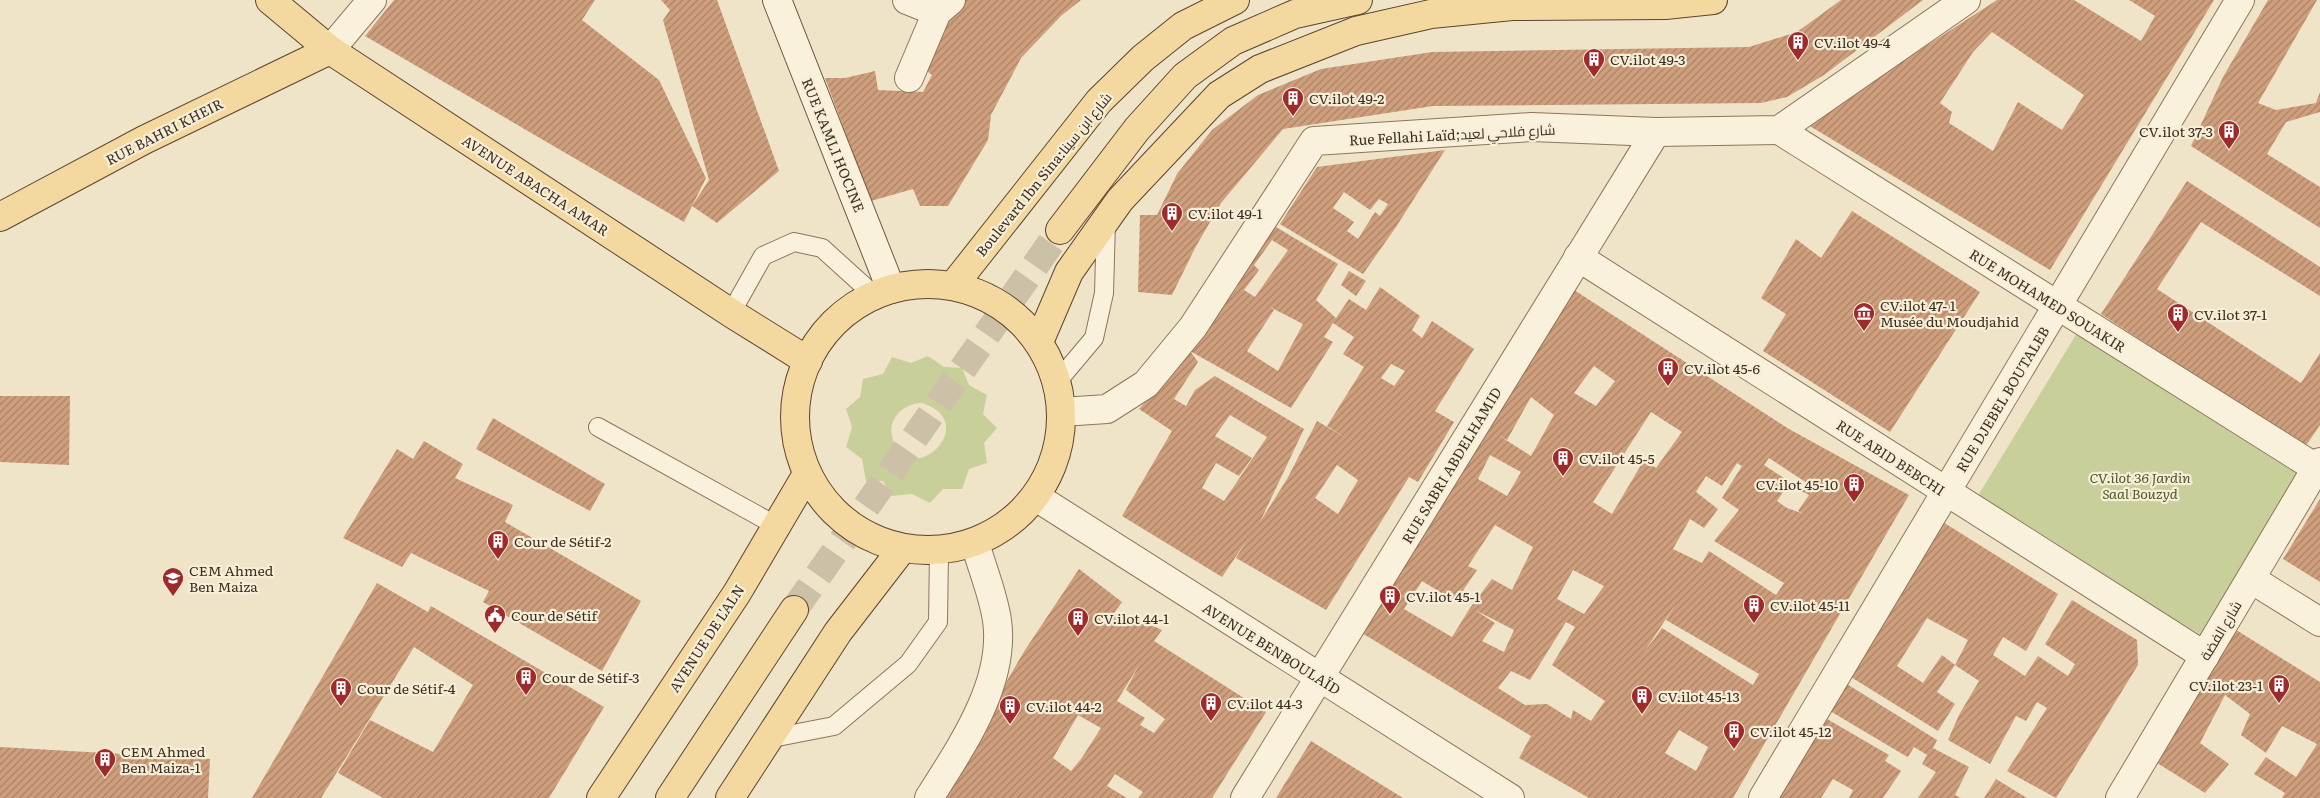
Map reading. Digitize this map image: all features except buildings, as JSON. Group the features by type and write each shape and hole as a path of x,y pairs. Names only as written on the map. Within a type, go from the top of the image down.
{"main road":[{"name":"AVENUE ABACHA AMAR","path":"270,0 330,50 731,313 808,360"},
{"name":"Boulevard Ibn Sina:شارع ابن سينا","path":"953,286 1099,101 1143,58 1183,26 1235,0"},
{"path":"1060,230 1137,129 1185,76 1233,41 1295,14 1358,0"},
{"path":"1039,342 1069,272 1120,200 1219,95 1260,69 1356,31 1431,14 1501,3 1665,5 1713,0"},
{"name":"RUE BAHRI KHEIR","path":"0,217 144,140 330,50"},
{"path":"922,284 953,286 987,297 1016,316 1039,342 1057,382 1062,412 1057,449 1050,471 1036,497 1009,524 975,543 939,551 902,549 863,534 830,509 807,474 796,437 796,398 808,360 825,334 847,311 883,292 922,284"},
{"name":"AVENUE DE L'ALN","path":"601,798 737,593 775,525 807,474"},
{"path":"730,798 838,632 902,549"},
{"path":"670,798 794,610"}],"street":[{"path":"330,50 372,0"},
{"name":"RUE KAMLI HOCINE","path":"777,0 883,292"},
{"path":"907,0 944,6 910,78"},
{"path":"1779,130 1966,0"},
{"name":"RUE DJEBEL BOUTALEB","path":"1763,798 2240,0"},
{"name":"Rue Fellahi Laïd;شارع فلاحي لعيد","path":"1062,412 1107,409 1146,384 1193,327 1314,141 1532,127 1656,132 1779,130"},
{"name":"RUE MOHAMED SOUAKIR","path":"1779,130 2057,306 2318,465"},
{"name":"RUE SABRI ABDELHAMID","path":"1245,798 1656,132"},
{"name":"RUE ABID BEBCHI","path":"1578,257 2205,656"},
{"name":"شارع الفضة","path":"2120,798 2318,465"},
{"name":"AVENUE BENBOULAÏD","path":"1036,497 1510,798"},
{"path":"929,798 967,738 996,672 997,620 975,543"},
{"path":"2251,579 2320,622"}],"lane":[{"path":"1057,382 1094,338 1104,293 1106,221"},
{"path":"731,313 763,256 794,242 822,248 883,292"},
{"path":"598,427 775,525"},
{"path":"767,739 834,726 908,664 938,622 939,551"}],"green space":[{"name":"CV.ilot 36 Jardin Saal Bouzyd","path":"2077,333 2304,471 2203,636 1976,499"},
{"path":"928,356 944,367 962,368 969,385 987,395 983,414 997,428 984,443 987,463 969,469 962,489 943,489 930,503 912,494 891,496 883,481 866,481 862,459 846,447 852,427 846,409 860,397 863,379 883,374 892,357 911,363","holes":["922,403 939,412 946,424 945,436 938,447 927,455 915,458 903,455 894,442 892,434 893,421 897,415 914,404"]}],"tunnel":[{"path":"794,610 1060,230"}],"place":[{"name":"CV.ilot 49-4","path":"1798,61"},
{"name":"CV.ilot 49-3","path":"1594,78"},
{"name":"CV.ilot 49-2","path":"1293,117"},
{"name":"CV.ilot 37-3","path":"2229,150"},
{"name":"CV.ilot 49-1","path":"1172,232"},
{"name":"CV.ilot 47- 1 Musée du Moudjahid","path":"1864,332"},
{"name":"CV.ilot 37-1","path":"2178,333"},
{"name":"CV.ilot 45-6","path":"1668,387"},
{"name":"CV.ilot 45-5","path":"1563,477"},
{"name":"CV.ilot 45-10","path":"1854,503"},
{"name":"Cour de Sétif-2","path":"498,560"},
{"name":"CEM Ahmed Ben Maiza","path":"173,597"},
{"name":"CV.ilot 45-1","path":"1390,615"},
{"name":"CV.ilot 45-11","path":"1754,624"},
{"name":"Cour de Sétif","path":"495,634"},
{"name":"CV.ilot 44-1","path":"1078,637"},
{"name":"Cour de Sétif-3","path":"526,696"},
{"name":"CV.ilot 23-1","path":"2279,704"},
{"name":"Cour de Sétif-4","path":"341,707"},
{"name":"CV.ilot 45-13","path":"1642,715"},
{"name":"CV.ilot 44-3","path":"1211,722"},
{"name":"CV.ilot 44-2","path":"1010,725"},
{"name":"CV.ilot 45-12","path":"1734,750"},
{"name":"CEM Ahmed Ben Maiza-1","path":"105,778"}]}
